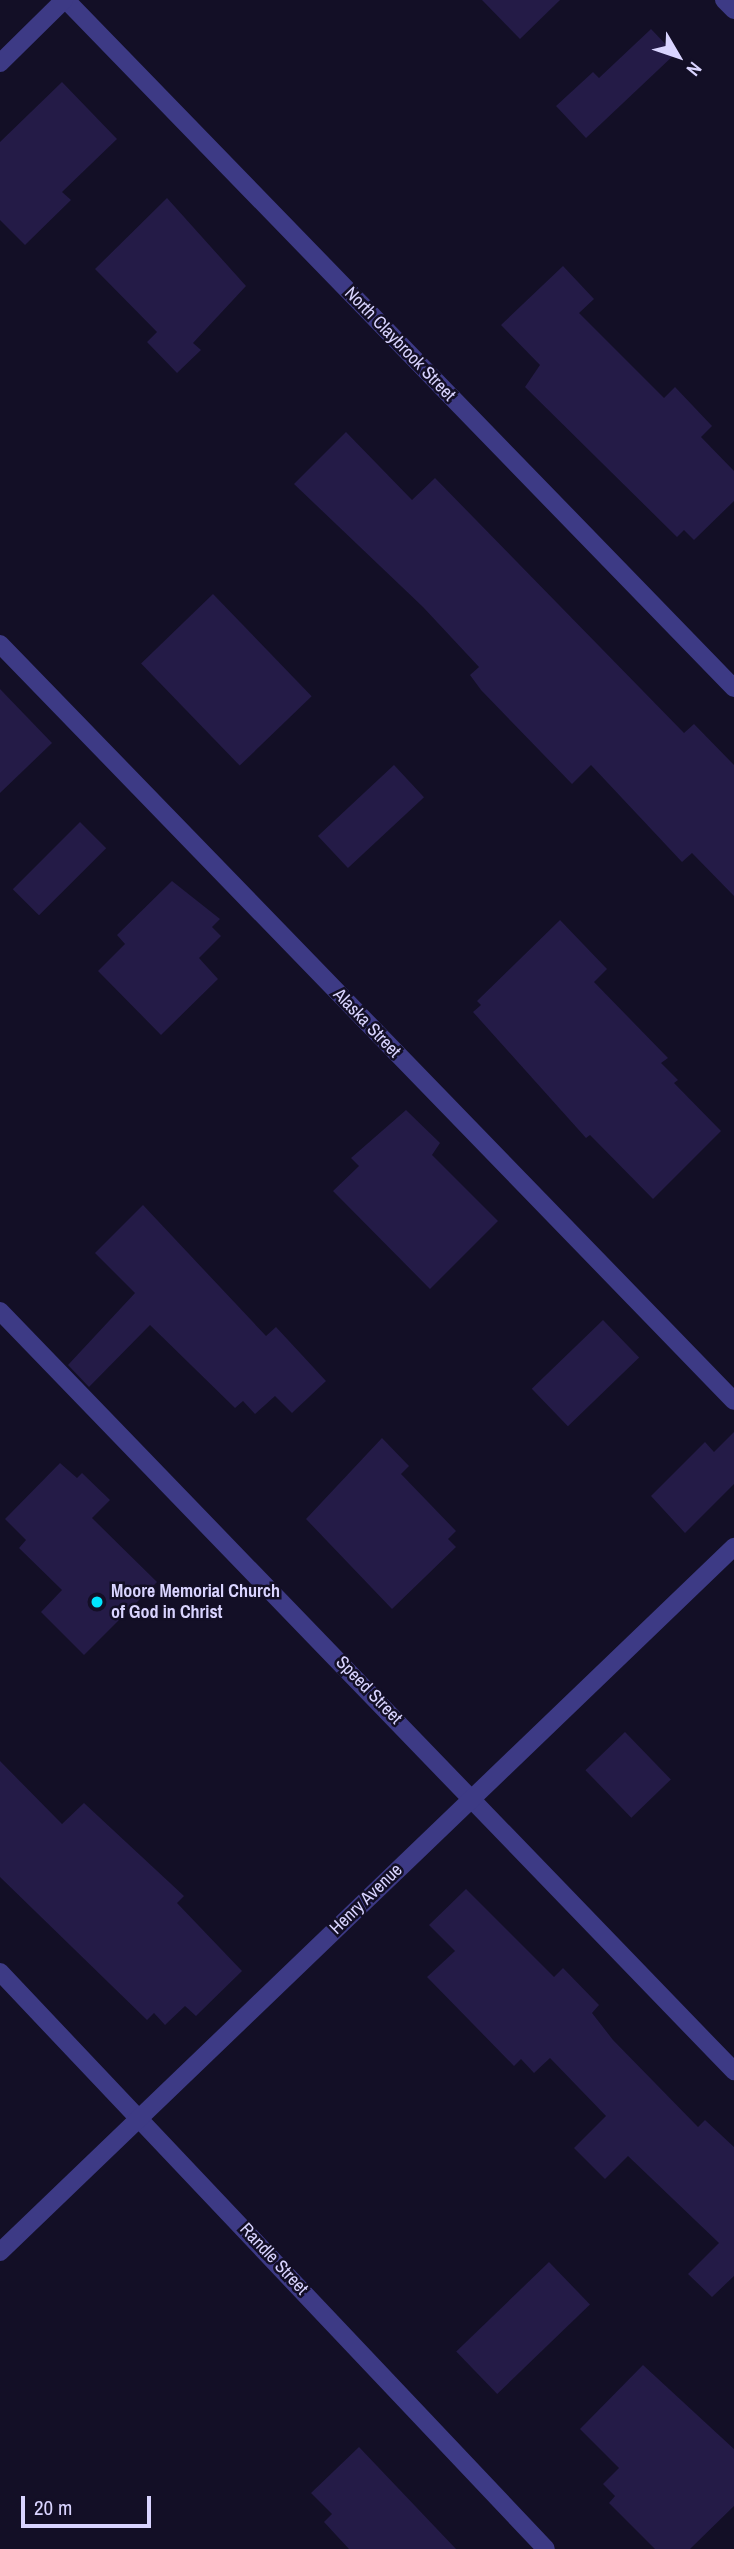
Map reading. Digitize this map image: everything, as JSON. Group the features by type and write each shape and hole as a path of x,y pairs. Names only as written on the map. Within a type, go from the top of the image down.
{"street":[{"path":"0,62 65,0"},
{"name":"North Claybrook Street","path":"65,0 734,688"},
{"path":"724,0 734,10"},
{"name":"Alaska Street","path":"0,644 734,1401"},
{"name":"Speed Street","path":"0,1311 472,1795 734,2071"},
{"name":"Henry Avenue","path":"0,2252 142,2119 472,1795 734,1547"},
{"name":"Randle Street","path":"0,1972 142,2119 546,2549"}],"building":[{"path":"482,0 560,0 520,39"},
{"path":"651,29 675,54 586,138 556,106 593,72 599,78"},
{"path":"62,82 117,139 62,192 71,200 25,245 0,220 0,142"},
{"path":"167,198 246,286 193,343 201,350 177,373 147,342 157,332 95,269"},
{"path":"563,266 594,299 579,313 664,398 675,387 712,426 701,437 734,471 734,501 694,540 684,530 677,537 525,387 540,365 501,325"},
{"path":"346,432 412,500 435,478 684,733 694,724 734,765 734,896 692,853 682,862 591,765 572,784 481,690 470,675 479,667 423,607 294,484"},
{"path":"213,594 312,696 240,766 141,663"},
{"path":"0,689 52,743 0,793"},
{"path":"394,765 424,797 348,868 318,836"},
{"path":"80,822 106,848 39,915 13,889"},
{"path":"172,881 220,919 212,927 221,936 199,958 218,979 161,1035 98,971 125,944 117,935"},
{"path":"560,920 607,969 594,982 668,1058 661,1063 678,1080 674,1083 721,1131 653,1199 590,1135 586,1138 473,1012 481,1005 477,1001"},
{"path":"406,1110 440,1143 432,1155 498,1221 430,1289 333,1191 359,1166 351,1158"},
{"path":"143,1205 266,1336 276,1327 326,1381 292,1413 275,1396 255,1414 243,1401 235,1408 150,1325 89,1387 68,1365 135,1293 95,1253"},
{"path":"603,1320 639,1357 568,1426 532,1389"},
{"path":"734,1432 734,1484 685,1533 651,1496 705,1442 714,1452"},
{"path":"382,1438 409,1466 401,1474 456,1531 448,1539 456,1547 392,1609 306,1519"},
{"path":"60,1463 77,1478 82,1473 110,1500 92,1518 157,1582 84,1655 41,1612 62,1590 19,1548 26,1540 5,1519"},
{"path":"625,1732 671,1779 631,1818 585,1770"},
{"path":"0,1761 62,1824 84,1803 184,1896 177,1903 242,1971 196,2016 185,2006 165,2025 154,2013 147,2020 0,1877"},
{"path":"466,1889 554,1977 563,1968 599,2005 592,2013 613,2040 698,2127 705,2120 734,2147 734,2276 712,2297 688,2274 719,2243 628,2156 605,2179 574,2148 606,2116 550,2058 534,2073 521,2059 514,2066 427,1977 455,1951 429,1925"},
{"path":"549,2262 590,2304 497,2394 456,2352"},
{"path":"643,2365 734,2449 734,2506 690,2549 655,2549 609,2503 615,2496 603,2484 619,2468 580,2429"},
{"path":"359,2447 456,2549 349,2549 324,2522 332,2514 311,2493"}],"place":[{"name":"Moore Memorial Church of God in Christ","path":"97,1602"}]}
